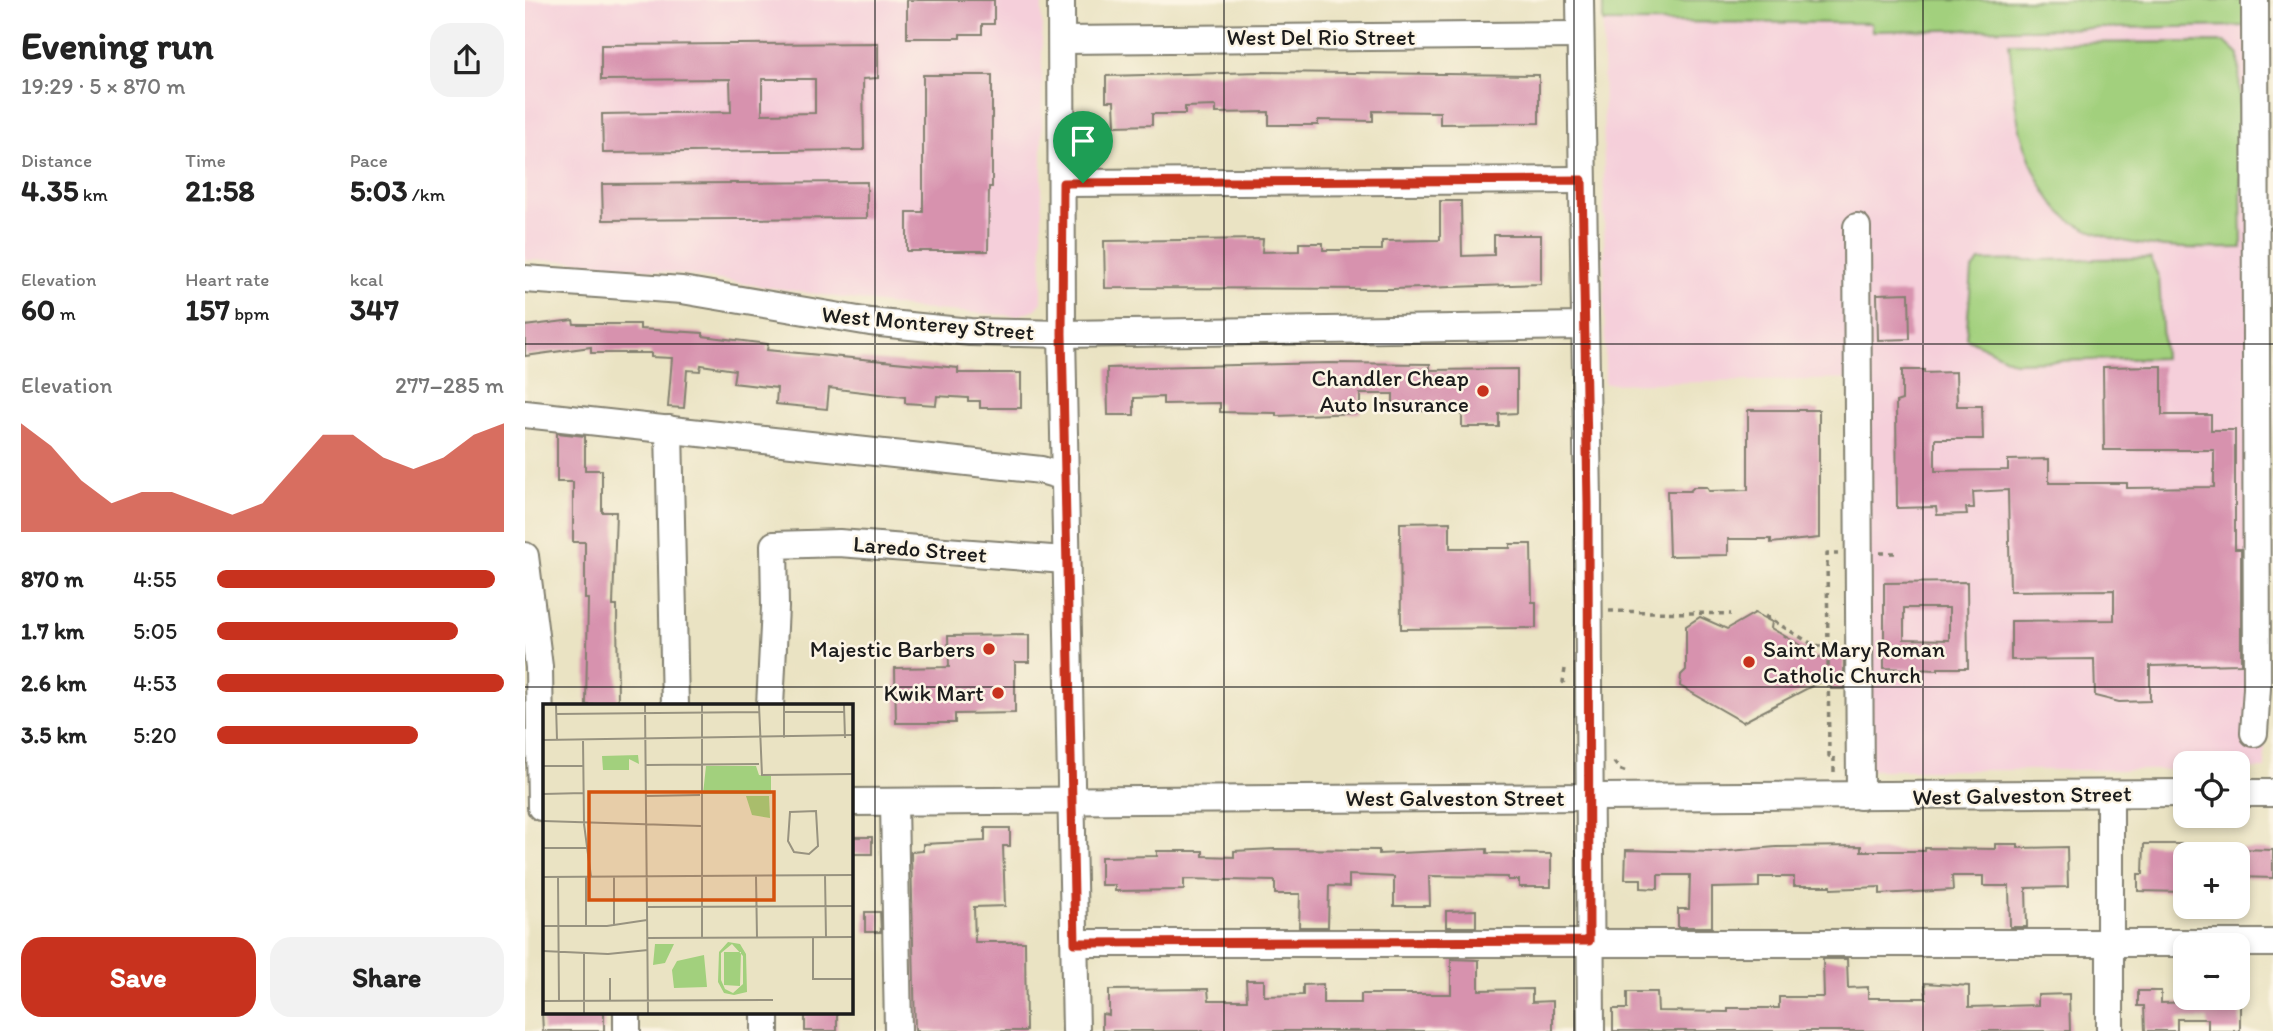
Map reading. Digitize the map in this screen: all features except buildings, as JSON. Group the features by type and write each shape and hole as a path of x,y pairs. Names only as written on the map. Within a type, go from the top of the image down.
{"street":[{"path":"1061,0 1065,560 1076,1031"},
{"path":"1580,0 1589,610 1591,1031"},
{"path":"2254,733 2257,688 2255,0"},
{"name":"West Del Rio Street","path":"1062,40 1580,35"},
{"path":"1063,183 1582,180"},
{"path":"1857,228 1860,796"},
{"name":"West Monterey Street","path":"525,279 682,290 870,322 970,331 1062,334 1585,326"},
{"path":"525,414 910,454 1041,470 1065,477"},
{"path":"669,429 675,704"},
{"name":"Laredo Street","path":"770,704 775,607 774,545 839,543 1065,560"},
{"path":"525,556 537,807"},
{"name":"West Galveston Street","path":"852,802 2173,793"},
{"path":"2250,793 2273,793"},
{"path":"2109,1031 2110,795"},
{"path":"894,802 898,1031"},
{"path":"1075,943 2273,943"}],"path":[{"path":"1589,610 1731,614"},
{"path":"1765,616 1812,644 1828,648"},
{"path":"1565,663 1563,682 1567,685 1567,698"}],"shaded area":[{"path":"525,0 1042,0 1042,302 1036,309 1017,316 919,309 622,266 525,260"},
{"path":"1603,22 1872,23 1872,31 2252,26 2265,769 2250,770 2250,751 2173,751 2173,770 1866,770 1863,379 1605,384"}],"green space":[{"path":"1603,0 2252,0 2252,26 1872,31 1871,23 1603,22"},
{"path":"2225,42 2239,55 2242,248 2176,248 2131,243 2089,230 2061,213 2040,181 2021,133 2009,43"},
{"path":"2150,258 2159,278 2164,358 2014,362 1966,338 1972,271 1979,261"}],"place":[{"name":"Chandler Cheap Auto Insurance","path":"1483,391"},
{"name":"Majestic Barbers","path":"989,649"},
{"name":"Saint Mary Roman Catholic Church","path":"1749,662"},
{"name":"Kwik Mart","path":"998,693"}],"route":[{"path":"1582,180 1588,503 1589,941 1075,943 1065,560 1062,210 1063,183 1083,183 1582,180"}]}
